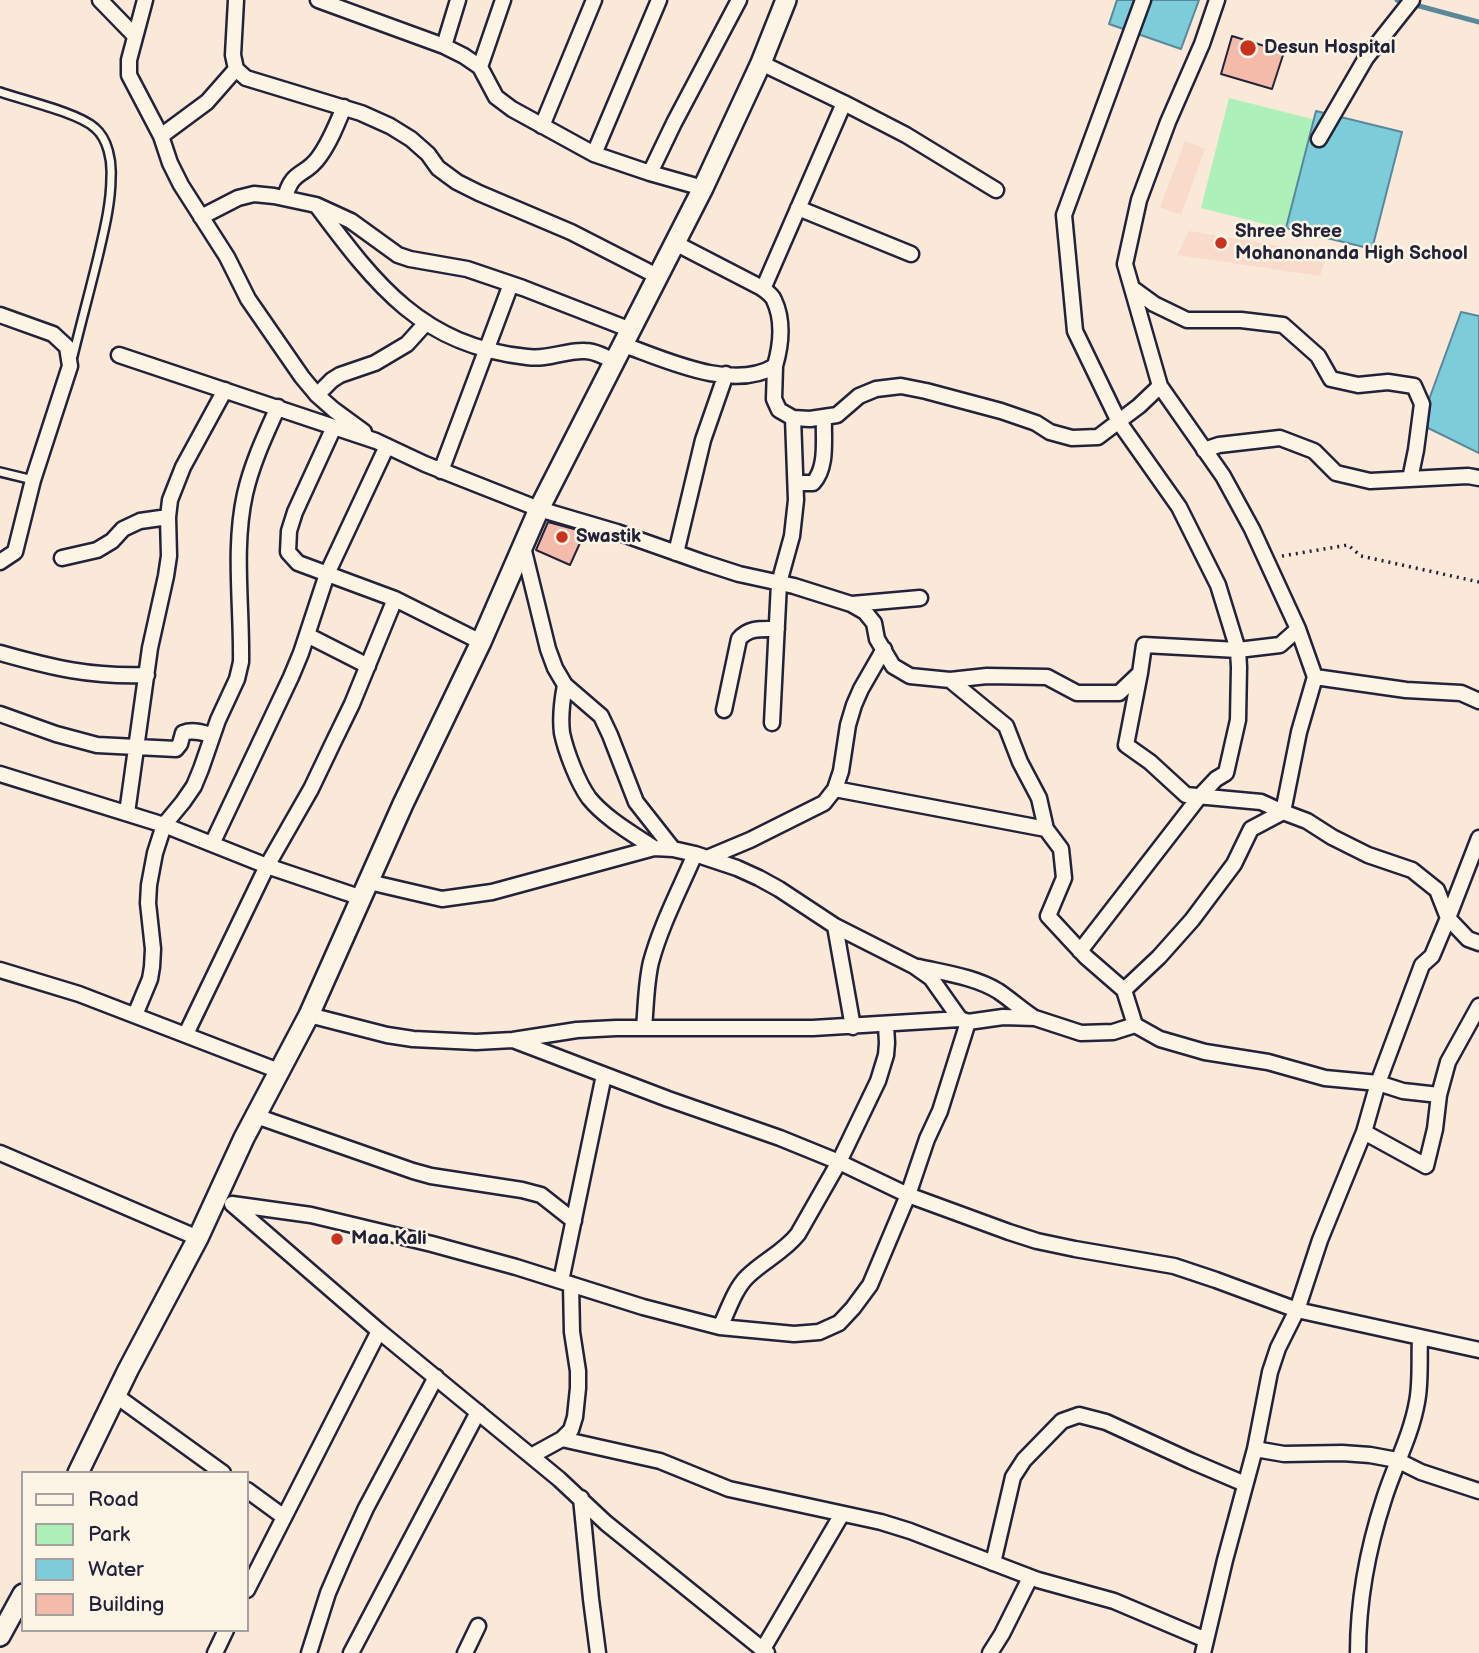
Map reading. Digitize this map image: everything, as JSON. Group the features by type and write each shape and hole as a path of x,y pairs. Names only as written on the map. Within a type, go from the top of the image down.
{"main road":[{"path":"79,1471 115,1395 198,1238 226,1198 256,1116 309,1015 402,804 481,642 539,509 703,187 761,63 786,0"},
{"path":"0,1636 21,1598"}],"street":[{"path":"100,0 135,36"},
{"path":"145,0 129,60 129,75 161,136 181,185 227,257 248,299 302,377 334,410 382,443"},
{"path":"236,0 233,55 236,69 246,78 344,107 390,126 411,139 428,154 438,168 457,182 571,232 659,277"},
{"path":"318,0 444,46 464,56 480,67 496,97 512,109 594,154 703,187"},
{"path":"444,46 458,0"},
{"path":"480,67 503,0"},
{"path":"542,126 594,0"},
{"path":"594,154 659,0"},
{"path":"650,173 739,0"},
{"path":"1080,951 1200,796 1216,779 1227,774 1238,720 1238,650 1218,586 1179,508 1119,422 1075,331 1064,215 1143,0"},
{"path":"1124,990 1192,920 1234,864 1251,830 1283,812 1299,732 1315,677 1298,629 1247,518 1223,476 1160,386 1125,264 1139,200 1217,0"},
{"path":"1319,139 1366,58 1412,0"},
{"path":"761,63 906,135 996,190"},
{"path":"161,136 207,102 236,69"},
{"path":"763,289 844,103"},
{"path":"285,198 292,180 318,159 331,138 344,107"},
{"path":"201,217 238,198 254,194 316,205 351,221 398,255 467,269 511,284 623,346 689,368 726,374 742,376 764,373 775,366"},
{"path":"316,205 377,283 425,324 470,346 540,359 586,351 597,354 623,346"},
{"path":"799,208 911,254"},
{"path":"675,243 763,289 773,298 781,331 775,366 775,399 779,410 793,418 824,418 837,415 859,396 876,389 901,387 1001,411 1036,423 1050,432 1072,438 1098,437 1160,386"},
{"path":"441,471 511,284"},
{"path":"1132,288 1154,304 1187,320 1241,320 1283,325 1318,356 1331,379 1358,385 1388,382 1415,386 1422,404 1410,479"},
{"path":"0,315 53,334 67,347 70,366 33,480 15,552 0,562"},
{"path":"317,395 340,375 375,363 407,344 425,324"},
{"path":"119,355 382,443 441,471 539,509 617,531 739,574 851,604 865,612 874,623 877,639 893,666 910,676 950,680 987,676 1047,677 1077,693 1119,693 1140,673"},
{"path":"676,553 703,440 726,374"},
{"path":"127,813 154,628 169,556 170,500 225,390"},
{"path":"135,1015 150,979 153,949 148,902 155,853 164,825 194,786 212,735 237,679 241,662 239,552 245,494 253,464 278,407"},
{"path":"772,723 779,583 792,536 796,500 793,418"},
{"path":"796,483 813,482 818,478 822,464 824,418"},
{"path":"334,427 295,512 289,531 288,552 298,563 395,599 481,642"},
{"path":"1204,450 1219,445 1280,438 1314,451 1336,473 1370,481 1468,475 1479,478"},
{"path":"212,844 287,688 327,574 382,443"},
{"path":"62,558 97,550 123,529 140,520 169,517"},
{"path":"523,547 555,668 565,685 601,716 636,803 673,849"},
{"path":"851,604 920,598"},
{"path":"186,1034 267,866 311,789 352,704 395,599"},
{"path":"724,710 739,639 750,631 777,629"},
{"path":"1298,629 1280,645 1238,650 1144,645 1126,745 1150,762 1186,795 1261,802 1307,821 1368,855 1412,870 1437,890 1448,918 1468,939 1479,943"},
{"path":"307,635 368,666"},
{"path":"645,1028 647,984 652,961 663,929 701,856 750,840 824,803 835,789 841,771 854,705 884,649"},
{"path":"0,653 73,671 114,676 147,675"},
{"path":"1315,677 1406,690 1461,692 1479,701"},
{"path":"950,680 1006,726 1020,762 1039,798 1046,829 1061,849 1064,878 1048,916 1080,951 1124,990 1135,1025 1160,1040 1205,1052 1268,1062 1325,1078 1378,1083 1403,1091 1439,1096"},
{"path":"565,685 562,699 562,734 579,782 601,810 654,848"},
{"path":"0,713 56,734 97,745 176,749 183,733 188,731 212,735"},
{"path":"0,774 164,825 267,866 365,890 442,899 492,891 654,848 673,849 701,856 759,878 835,926 914,966 931,978 964,1021"},
{"path":"835,789 1046,829"},
{"path":"562,1439 660,1461 729,1489 881,1522 910,1531 1030,1578 1114,1601 1205,1646 1260,1428 1264,1396 1278,1348 1297,1310 1320,1240 1364,1132 1378,1083 1422,965 1432,957 1479,838"},
{"path":"835,926 853,1027"},
{"path":"914,966 962,976 996,990 1035,1018 1081,1033 1114,1032 1135,1025"},
{"path":"0,970 69,990 279,1071"},
{"path":"1364,1132 1426,1166 1448,1062 1479,1006"},
{"path":"309,1015 387,1035 476,1042 513,1040 577,1030 853,1027 1003,1017 1035,1018"},
{"path":"226,1198 364,1227 492,1260 643,1307 720,1327 794,1334 819,1332 839,1323 870,1285 940,1111 964,1021"},
{"path":"720,1327 739,1286 790,1244 798,1234 839,1162 883,1069 887,1043 886,1025"},
{"path":"513,1040 780,1138 908,1195 984,1224 1037,1241 1174,1266 1297,1310 1479,1350"},
{"path":"531,1456 562,1439 570,1430 575,1417 578,1371 566,1283 573,1221 604,1074"},
{"path":"256,1116 412,1171 541,1195 573,1221"},
{"path":"0,1153 198,1238"},
{"path":"226,1198 379,1331 531,1456 606,1523 765,1651 842,1514"},
{"path":"248,1588 379,1331"},
{"path":"1358,1653 1359,1608 1364,1581 1383,1501 1413,1421 1418,1399 1420,1338"},
{"path":"309,1653 328,1593 349,1544 436,1377"},
{"path":"115,1395 220,1471"},
{"path":"351,1653 478,1412"},
{"path":"993,1563 1013,1477 1024,1460 1069,1418 1079,1415 1106,1422 1245,1484"},
{"path":"1255,1449 1284,1454 1356,1454 1398,1460 1421,1472 1479,1491"},
{"path":"248,1491 284,1517"},
{"path":"580,1498 598,1653"},
{"path":"990,1653 1030,1578"},
{"path":"465,1653 478,1626"},
{"path":"215,1653 225,1632"}],"lane":[{"path":"0,93 89,122 105,141 110,158 111,176 106,220 70,366"},
{"path":"0,472 33,480"}],"path":[{"path":"1266,559 1348,545 1361,556 1479,582"}],"shaded area":[{"path":"1185,141 1205,149 1181,215 1160,207"},
{"name":"Shree Shree Mohanonanda High School","path":"1189,231 1327,254 1320,276 1177,255"}],"green space":[{"path":"1229,98 1332,124 1304,234 1201,208"}],"water":[{"path":"1117,0 1199,0 1181,49 1109,24"},
{"path":"1316,111 1402,132 1372,249 1286,228"},
{"path":"1461,312 1479,316 1479,453 1420,424"}],"building":[{"path":"1232,36 1284,52 1272,89 1221,74"},
{"name":"Swastik","path":"548,522 585,532 570,565 536,550"}],"waterway":[{"path":"1397,0 1479,22"}],"place":[{"name":"Desun Hospital","path":"1248,48"},
{"name":"Shree Shree Mohanonanda High School","path":"1221,243"},
{"name":"Swastik","path":"562,537"},
{"name":"Maa Kali","path":"337,1239"}]}
